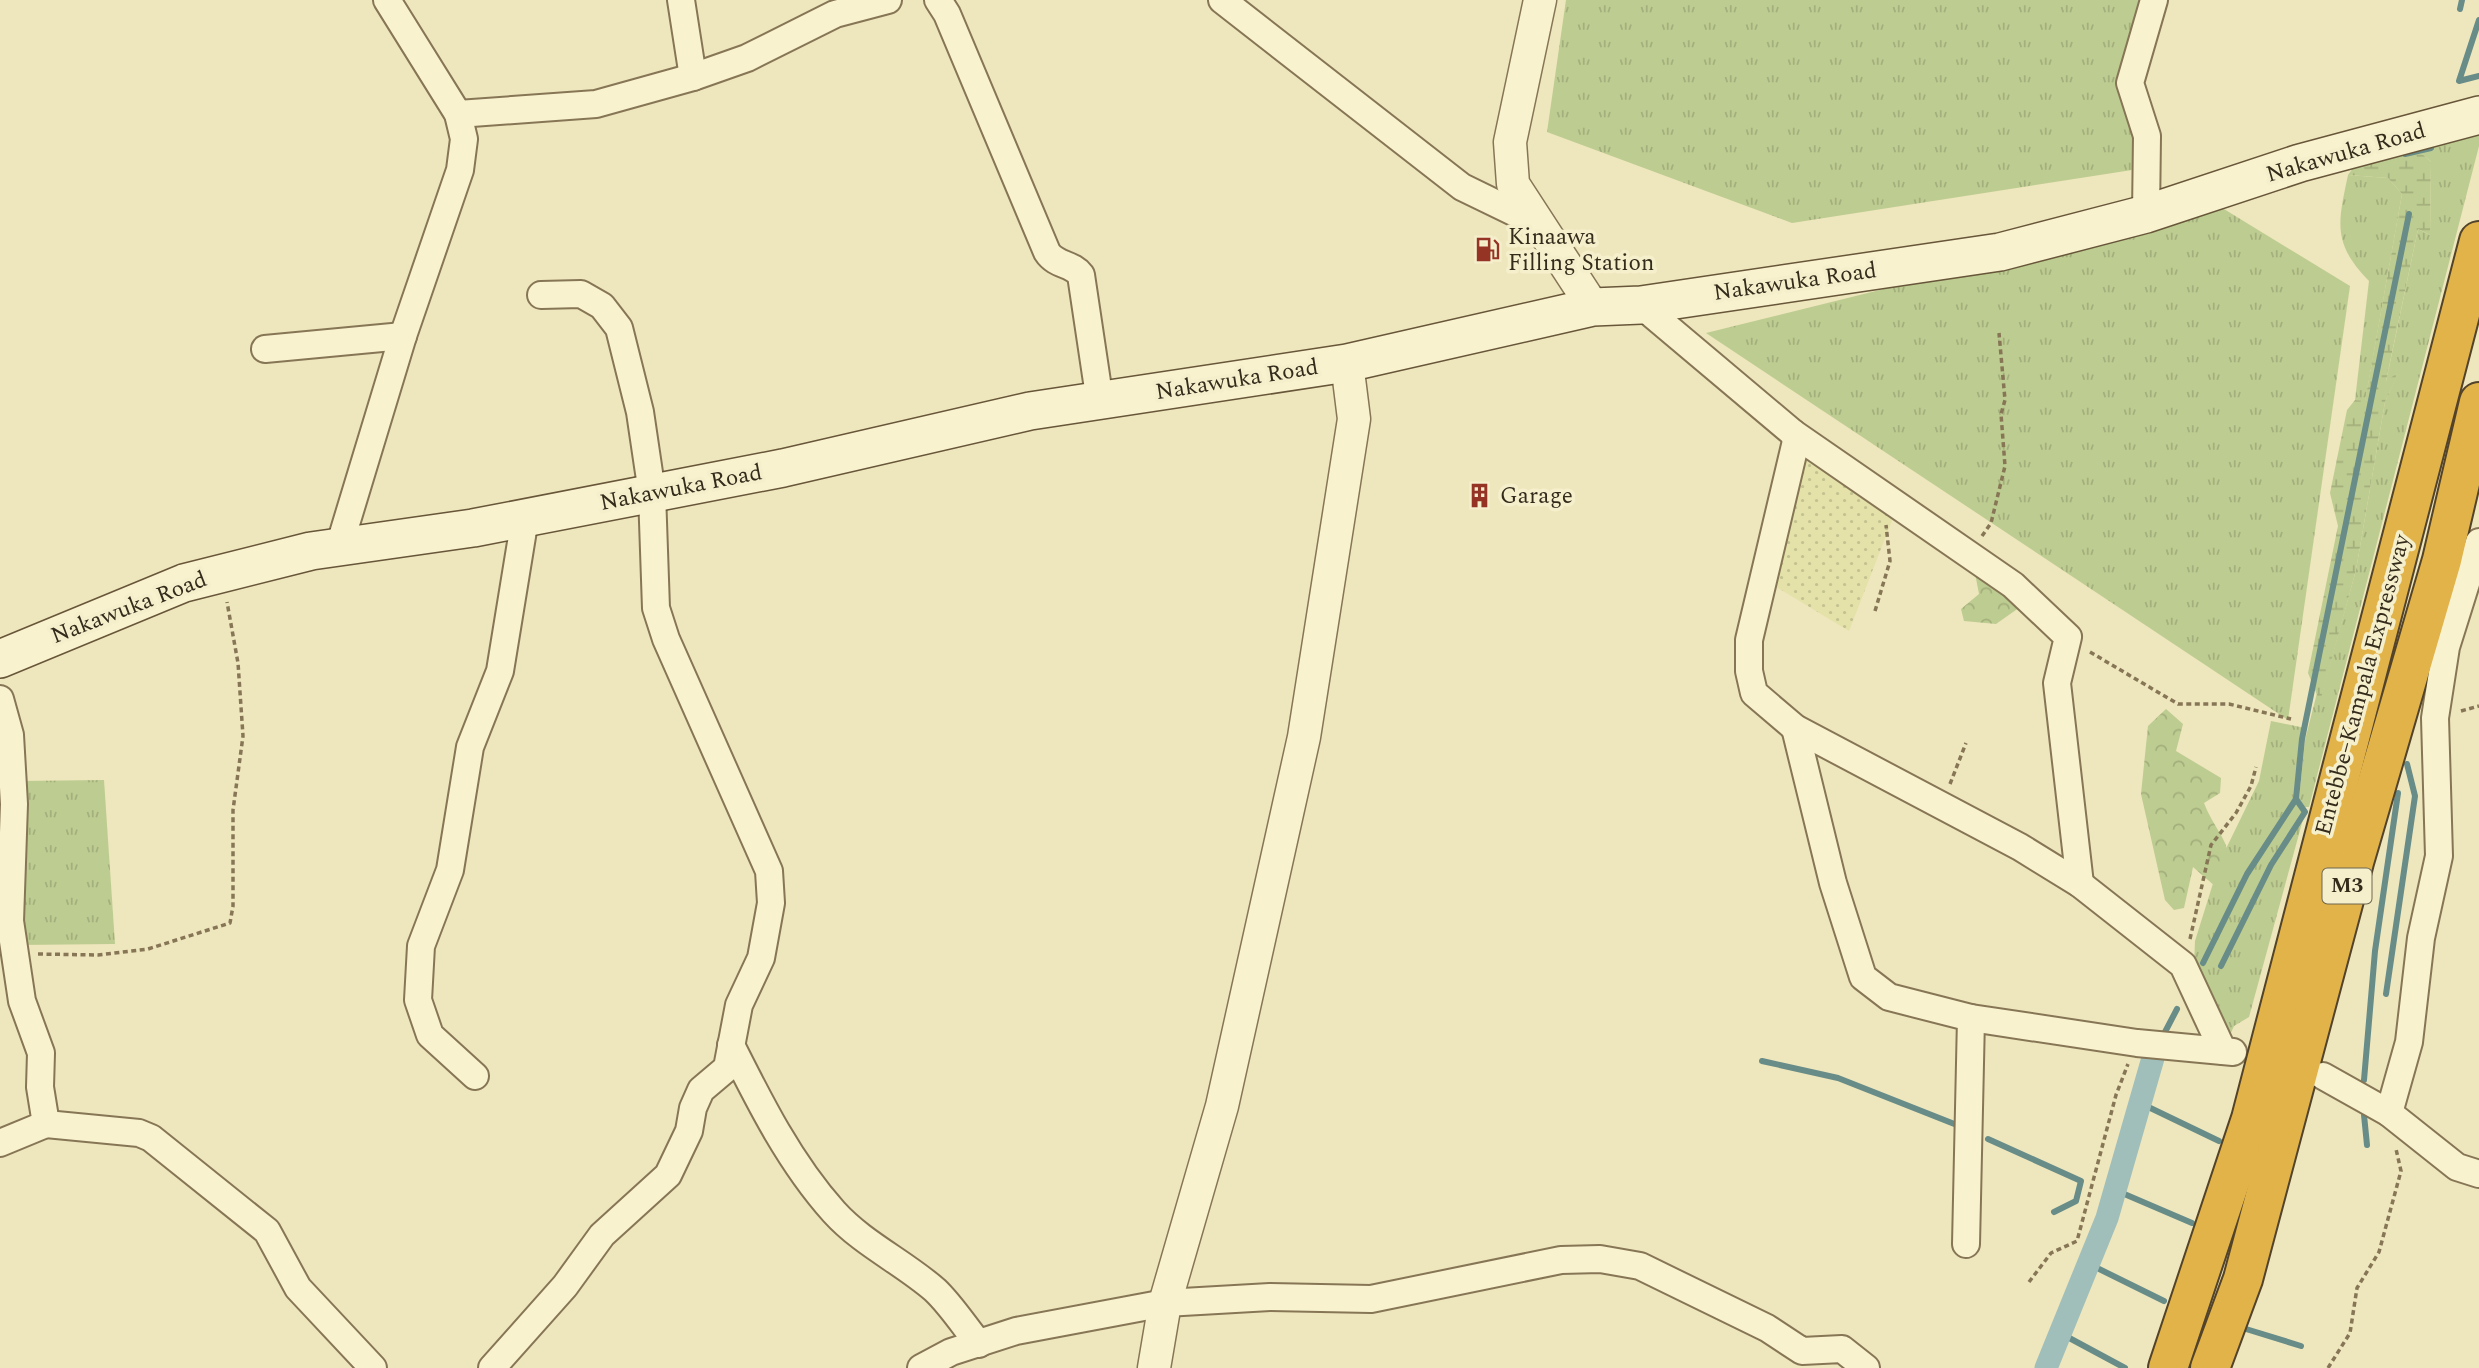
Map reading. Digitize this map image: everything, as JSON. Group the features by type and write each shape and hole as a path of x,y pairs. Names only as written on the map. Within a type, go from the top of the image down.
{"highway":[{"name":"Entebbe–Kampala Expressway","path":"2168,1368 2251,1119 2479,241"},
{"name":"Entebbe–Kampala Expressway","path":"2210,1368 2243,1279 2354,862 2442,560 2479,402"}],"main road":[{"name":"Nakawuka Road","path":"0,659 184,583 221,572 339,547 525,518 783,468 1030,411 1347,363 1593,307 1641,305 2000,252 2146,214 2300,163 2479,115"}],"street":[{"path":"339,547 403,336 460,170 464,139 458,114 387,0"},
{"path":"681,0 694,77"},
{"path":"458,114 596,104 694,77 747,58 835,14 888,0"},
{"path":"938,0 1014,167 1047,252 1055,262 1077,270 1081,275 1100,402"},
{"path":"1222,0 1462,187 1538,224"},
{"path":"1540,0 1510,142 1513,184 1593,307"},
{"path":"2146,214 2147,136 2130,83 2154,0"},
{"path":"492,1368 565,1286 602,1235 668,1175 689,1131 693,1108 701,1090 727,1068 739,1005 761,958 771,903 769,871 671,651 656,608 652,494 640,412 615,320 602,306 581,294 541,295"},
{"path":"1641,305 1793,433 2012,585 2067,637 2057,683 2080,884"},
{"path":"265,349 403,336"},
{"path":"1154,1368 1165,1303 1222,1106 1304,737 1354,419 1347,363"},
{"path":"1793,433 1795,448 1749,639 1749,671 1754,693 1795,728 1933,799 2080,884 2183,965 2228,1051 2137,1043 1972,1018 1889,997 1863,977 1833,883 1795,728"},
{"path":"475,1076 430,1035 418,1000 421,946 450,870 470,747 500,671 525,518"},
{"path":"2389,1113 2409,1042 2421,938 2439,856 2435,718 2446,648 2479,542"},
{"path":"0,699 10,735 14,804 10,921 22,1000 41,1053 40,1087 46,1124"},
{"path":"1966,1244 1972,1018"},
{"path":"731,1045 766,1114 794,1160 834,1213 881,1253 936,1291 979,1344"},
{"path":"2323,1076 2389,1113 2457,1167 2479,1174"},
{"path":"0,1143 46,1124 139,1133 151,1138 267,1231 298,1287 373,1368"},
{"path":"921,1368 951,1352 1016,1331 1165,1303 1270,1297 1371,1298 1560,1260 1600,1259 1640,1266 1766,1328 1802,1350 1842,1349 1866,1368"}],"path":[{"path":"1970,556 1991,523 2005,466 2001,414 2005,400 1999,334"},
{"path":"1871,488 1884,516 1890,561 1875,611"},
{"path":"15,953 98,956 148,949 230,923 233,906 233,810 243,737 238,663 221,572"},
{"path":"2067,637 2178,704 2229,704 2291,719"},
{"path":"1933,799 1950,786 1966,743"},
{"path":"2183,965 2211,845 2236,813 2251,786 2256,767"},
{"path":"2029,1282 2050,1254 2077,1241 2116,1095 2137,1043"},
{"path":"2328,1368 2350,1333 2357,1288 2379,1252 2401,1171 2389,1113"}],"shaded area":[{"path":"1801,444 1896,510 1849,631 1768,582"}],"green space":[{"path":"1566,0 2157,0 2132,170 1792,223 1547,132"},
{"path":"2479,134 2479,146 2309,807 2305,807 2299,799 2305,740 2317,693 2320,700 2356,570 2385,402 2398,373 2386,382 2418,229 2430,235 2431,162 2419,151"},
{"path":"2419,151 2431,162 2430,235 2418,229 2386,381 2399,372 2385,402 2356,570 2320,702 2308,673 2338,526 2330,493 2347,410 2355,400 2365,401 2402,194 2388,178 2348,175 2355,165"},
{"path":"2348,175 2388,178 2402,194 2365,402 2355,400 2369,281 2357,268 2343,243 2340,220"},
{"path":"2219,206 2350,286 2288,720 1706,333"},
{"path":"1974,568 2023,605 1996,624 1964,621 1961,609 1979,594"},
{"path":"2166,709 2183,724 2176,751 2221,778 2220,793 2204,803 2228,854 2224,874 2216,887 2193,867 2184,908 2174,910 2165,900 2141,794 2148,726"},
{"path":"2271,721 2305,728 2296,799 2305,812 2249,1017 2234,1026 2229,1037 2194,965 2195,941 2220,861 2259,781"},
{"path":"104,780 115,944 18,945 19,781"}],"waterway":[{"path":"2460,9 2462,0"},
{"path":"2479,20 2459,81 2479,76"},
{"path":"2405,154 2431,148"},
{"path":"2221,966 2271,865 2305,812 2296,799 2302,739 2409,214"},
{"path":"2386,994 2415,796 2407,764"},
{"path":"2364,1080 2375,951 2398,793"},
{"path":"2203,963 2247,874 2296,799"},
{"path":"2165,1032 2177,1009"},
{"path":"2046,1368 2107,1218 2153,1058"},
{"path":"1762,1061 1838,1078 1962,1127"},
{"path":"2140,1103 2219,1141"},
{"path":"2364,1115 2367,1145"},
{"path":"1988,1139 2081,1181 2076,1201 2054,1212"},
{"path":"2115,1190 2192,1223"},
{"path":"2089,1264 2164,1301"},
{"path":"2246,1329 2301,1346"},
{"path":"2060,1333 2125,1368"}],"place":[{"name":"Kinaawa Filling Station","path":"1488,250"},
{"name":"Garage","path":"1480,496"}]}
